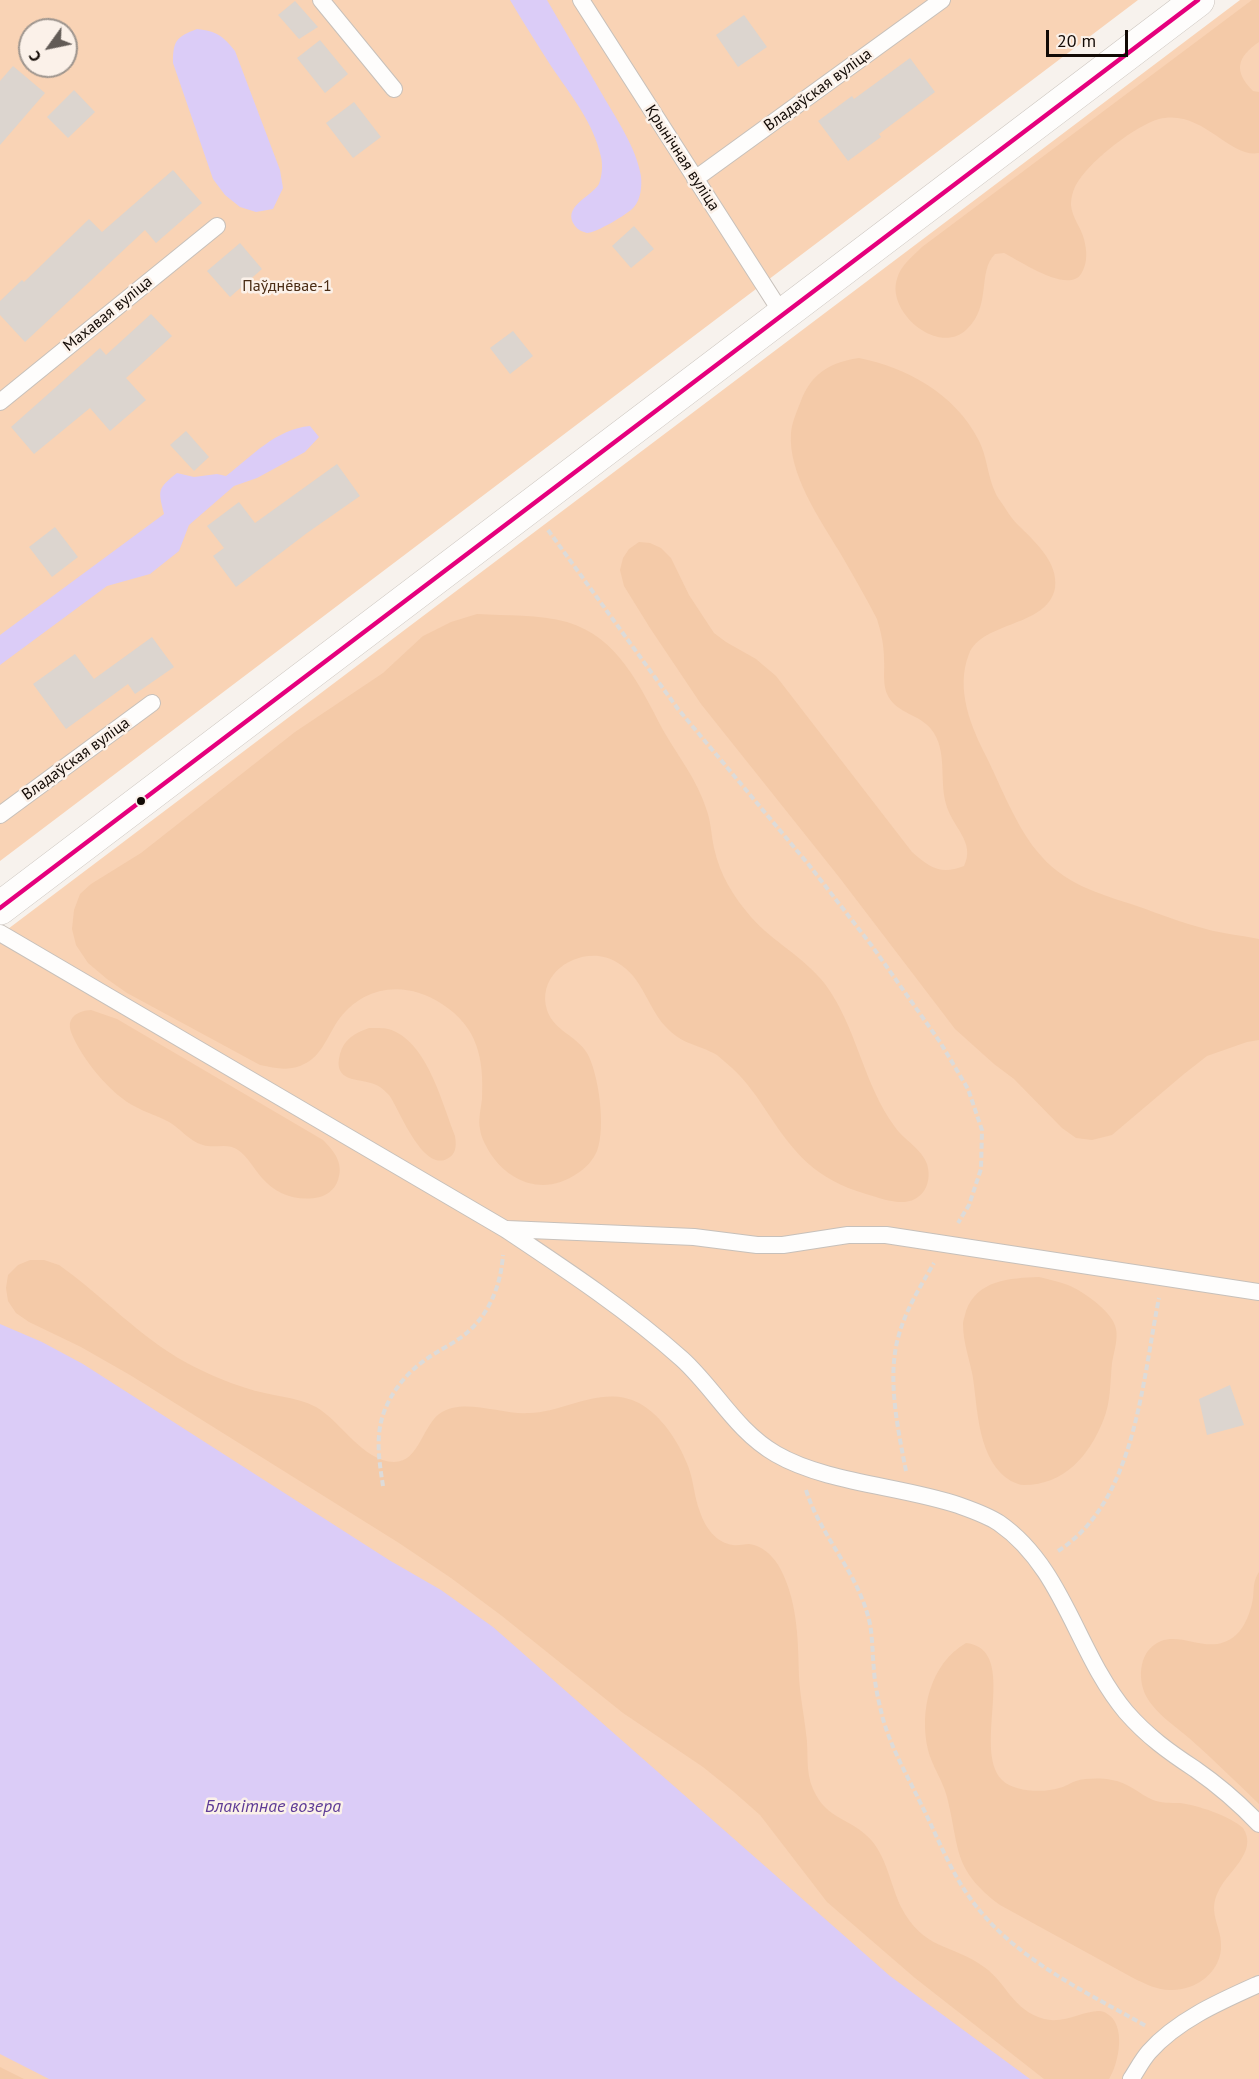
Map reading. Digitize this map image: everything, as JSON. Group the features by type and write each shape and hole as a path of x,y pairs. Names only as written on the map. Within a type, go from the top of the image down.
{"main road":[{"path":"0,908 1198,0"}],"lane":[{"path":"321,0 394,89"},
{"name":"Крынічная вуліца","path":"581,0 783,315"},
{"name":"Владаўская вуліца","path":"695,179 942,0"},
{"name":"Махавая вуліца","path":"0,402 217,226"},
{"name":"Владаўская вуліца","path":"0,815 152,704"},
{"path":"0,933 505,1229 580,1280 684,1360 753,1438 776,1454 801,1466 944,1500 998,1522 1021,1541 1039,1563 1057,1591 1101,1678 1125,1710 1147,1735 1223,1791 1259,1824"},
{"path":"505,1229 693,1237 757,1245 783,1245 848,1235 886,1235 1259,1292"},
{"path":"1131,2079 1150,2052 1180,2026 1218,2002 1259,1984"}],"path":[{"path":"532,506 678,710 809,865 872,946 940,1042 968,1089 982,1131 981,1169 969,1205 914,1298 898,1339 893,1386 899,1438 911,1492"},
{"path":"383,1486 379,1455 380,1424 389,1398 425,1360 470,1331 485,1314 496,1292 502,1265 505,1229"},
{"path":"1039,1563 1082,1531 1101,1508 1116,1479 1131,1437 1163,1276"},
{"path":"801,1466 804,1483 816,1516 852,1576 868,1617 878,1698 890,1741 958,1880 976,1907 1024,1953 1083,1990 1167,2037"}],"green space":[{"name":"Паўднёвае-1","path":"0,0 1138,0 0,861"},
{"path":"1240,0 1259,0 1259,2079 0,2079 0,935"}],"shaded area":[{"path":"1252,0 1259,0 1259,42 1242,59 1240,71 1253,91 1259,92 1259,153 1248,153 1237,149 1189,121 1174,118 1159,119 1149,123 1104,153 1085,172 1076,186 1071,205 1084,239 1086,257 1081,274 1075,279 1055,278 1004,253 995,254 987,270 979,310 975,320 967,329 956,336 943,338 917,327 907,317 899,305 896,292 897,279 904,266 922,247"},
{"path":"859,358 877,362 911,376 943,396 956,409 968,423 982,447 996,495 1015,522 1044,552 1053,569 1055,588 1050,601 1028,617 987,635 976,643 965,667 964,694 975,734 1009,806 1029,840 1046,862 1069,879 1095,892 1197,927 1259,939 1259,1040 1207,1056 1112,1135 1092,1140 1076,1138 1062,1128 1014,1079 955,1029 839,877 701,704 624,586 620,570 623,558 629,549 639,542 650,543 661,548 671,558 689,595 714,633 756,659 776,676 912,852 930,866 942,870 964,866 967,849 946,804 940,746 926,724 897,707 888,696 884,683 883,644 877,619 814,510 794,464 791,433 806,389 824,370 840,362"},
{"path":"477,614 534,616 567,622 585,629 600,639 626,665 698,788 708,813 717,858 733,893 760,926 817,974 825,984 845,1018 884,1110 899,1132 925,1159 928,1179 926,1188 919,1196 906,1202 886,1200 840,1184 814,1168 791,1146 752,1090 737,1073 717,1055 684,1041 671,1032 659,1018 633,976 618,963 605,957 578,958 566,964 556,972 545,996 550,1017 582,1047 591,1062 598,1087 601,1129 597,1151 587,1166 566,1180 543,1185 531,1184 510,1174 490,1153 479,1125 482,1071 476,1045 464,1023 442,1004 428,996 399,989 385,990 359,1000 337,1022 313,1058 300,1066 280,1068 260,1065 127,993 88,963 76,945 72,929 74,910 80,894 91,884 141,853 295,732 383,673 423,636 451,622"},
{"path":"91,1010 117,1019 323,1140 339,1163 340,1174 335,1187 326,1195 315,1198 307,1199 286,1195 267,1183 238,1150 230,1146 207,1146 198,1143 169,1122 126,1101 107,1085 89,1064 71,1032 70,1022 74,1016"},
{"path":"369,1028 393,1030 407,1040 426,1064 455,1136 455,1150 450,1157 440,1161 431,1158 422,1150 389,1095 380,1087 343,1075 339,1063 344,1044 355,1034"},
{"path":"30,1260 44,1260 59,1265 137,1329 194,1367 239,1386 316,1407 362,1448 383,1460 394,1462 410,1456 435,1418 451,1408 473,1407 519,1413 543,1412 584,1400 611,1396 625,1398 647,1408 662,1422 680,1448 690,1472 700,1512 716,1538 727,1544 755,1545 774,1559 783,1574 792,1599 796,1625 809,1775 819,1799 832,1813 856,1827 872,1841 885,1864 901,1907 919,1932 984,1967 992,1973 1017,2003 1033,2015 1053,2020 1100,2011 1113,2018 1119,2034 1119,2044 1116,2063 1109,2079 1044,2079 915,1978 827,1902 760,1815 734,1792 703,1767 623,1713 502,1616 399,1543 130,1375 16,1313 8,1301 6,1288 8,1275 18,1265"},
{"path":"1039,1277 1071,1286 1092,1300 1111,1317 1117,1338 1108,1407 1090,1446 1082,1457 1063,1474 1038,1484 1022,1485 1011,1481 1000,1472 986,1449 964,1338 963,1322 971,1301 986,1287 1006,1280"},
{"path":"1259,1572 1259,1804 1155,1708 1143,1689 1141,1673 1148,1651 1161,1641 1179,1639 1217,1644 1236,1635 1249,1613"},
{"path":"966,1643 982,1649 990,1662 993,1681 991,1746 994,1765 1002,1780 1007,1784 1021,1789 1045,1791 1084,1779 1112,1780 1123,1783 1156,1801 1187,1804 1213,1812 1230,1819 1243,1828 1247,1837 1244,1854 1222,1885 1215,1900 1215,1914 1221,1941 1219,1958 1216,1966 1204,1979 1179,1990 1165,1990 1147,1985 1000,1905 973,1880 960,1857 945,1791 928,1750 925,1720 930,1690 936,1676 954,1652"},
{"path":"0,2067 24,2079 0,2079"}],"water":[{"path":"510,0 547,0 620,124 639,165 641,180 636,204 619,218 591,232 585,233 576,227 572,213 574,208 599,184 602,163 598,144 581,109"},
{"path":"197,29 219,35 235,51 280,170 283,188 273,209 256,212 240,207 225,195 213,179 173,63 177,41 180,37"},
{"path":"310,426 319,437 305,452 257,478 234,486 189,525 179,551 150,574 107,586 0,665 0,635 164,514 161,491 177,473 194,477 217,474 226,476 275,438 286,432"},
{"name":"Блакітнае возера","path":"0,1324 42,1342 83,1364 389,1560 441,1590 493,1627 890,1976 1030,2079 49,2079 0,2054"}],"building":[{"path":"295,1 318,27 299,39 278,15"},
{"path":"744,15 767,47 738,67 716,35"},
{"path":"320,40 348,74 325,93 297,58"},
{"path":"910,58 935,92 879,134 881,137 848,161 818,121 852,96 854,99"},
{"path":"13,66 18,70 18,78 27,78 45,93 0,145 0,81"},
{"path":"74,90 95,112 68,138 47,117"},
{"path":"354,102 381,137 353,158 326,123"},
{"path":"173,170 202,203 156,243 145,230 25,342 0,315 0,301 22,280 24,282 89,219 102,232"},
{"path":"634,226 654,249 631,268 612,246"},
{"path":"240,243 262,269 230,297 207,271"},
{"path":"151,314 172,336 126,378 146,400 110,431 90,408 34,454 11,427 100,348 106,355"},
{"path":"513,331 533,356 510,374 490,348"},
{"path":"186,431 209,457 194,471 170,445"},
{"path":"337,464 360,496 236,587 213,556 224,548 207,526 239,502 255,523"},
{"path":"55,527 78,557 52,577 29,547"},
{"path":"152,637 174,667 135,694 128,684 66,729 33,684 75,654 94,679"},
{"path":"1230,1385 1244,1425 1207,1435 1199,1399"}],"transit line":[{"path":"0,908 1198,0"}]}
